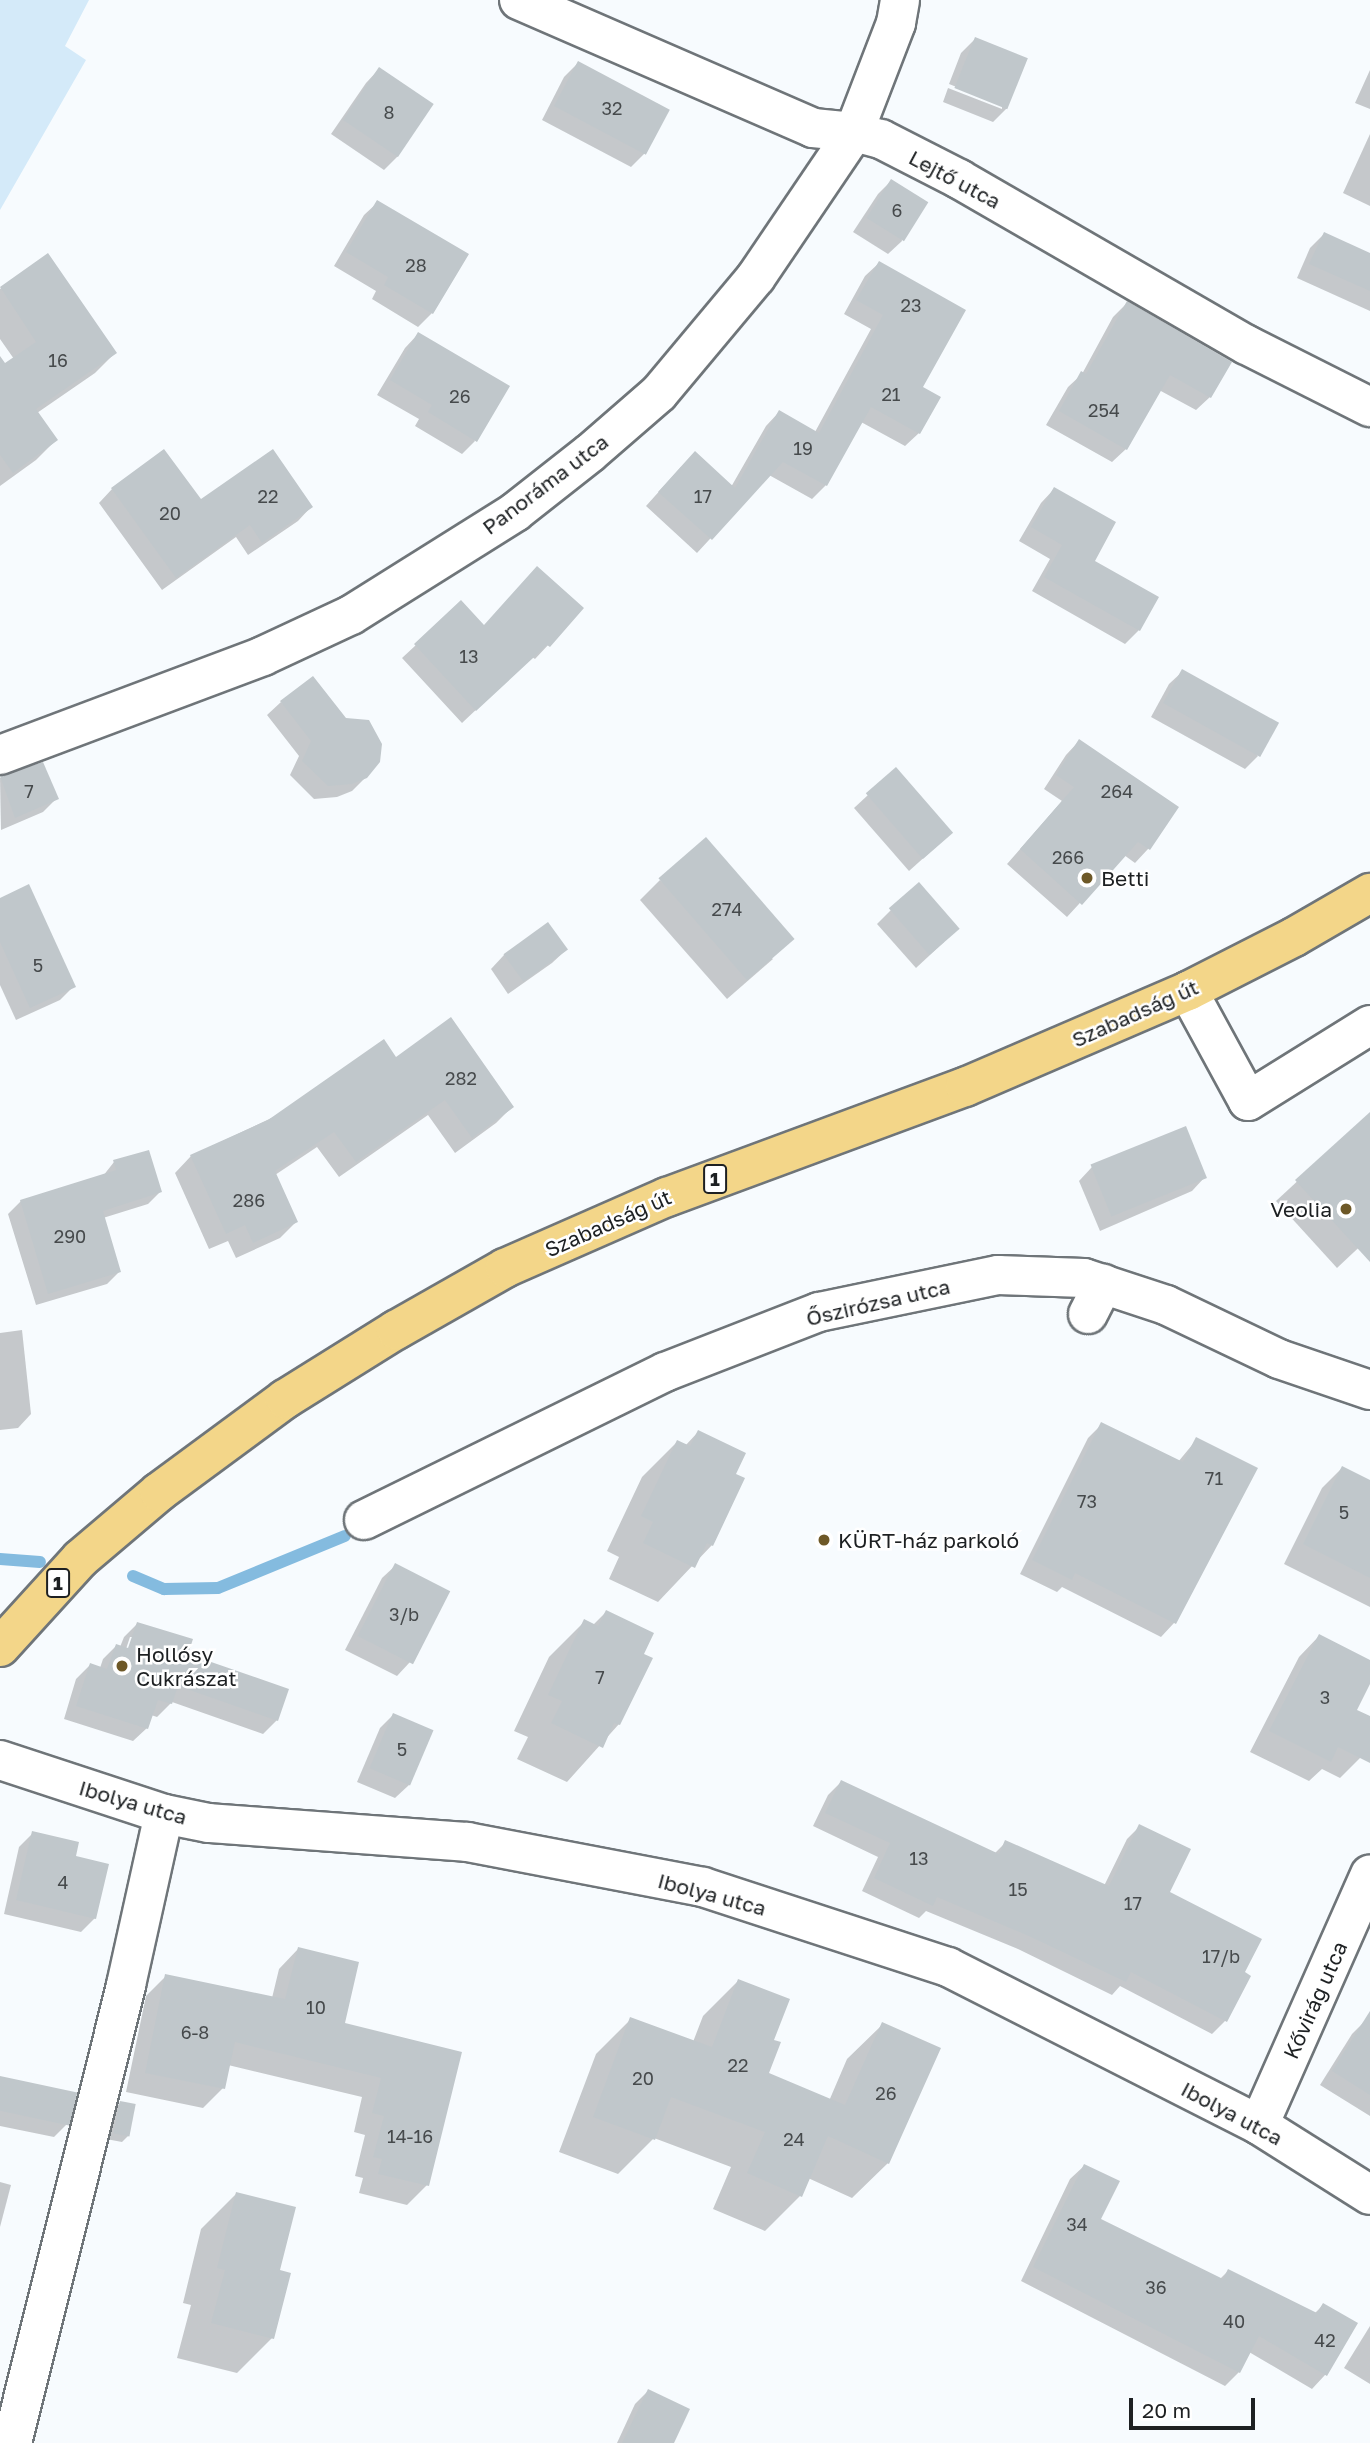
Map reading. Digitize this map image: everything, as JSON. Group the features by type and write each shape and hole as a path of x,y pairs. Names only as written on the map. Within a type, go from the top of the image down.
{"main road":[{"name":"Szabadság út","path":"6,1630 90,1549 159,1492 285,1399 396,1330 505,1268 667,1197 965,1087 1188,991 1294,937 1370,892"}],"street":[{"name":"Lejtő utca","path":"519,0 813,128 855,132 881,139 959,179 1247,345 1370,407"},
{"name":"Panoráma utca","path":"0,755 288,644 351,615 515,512 659,393 756,277 855,132 896,23 900,0"},
{"path":"1188,991 1248,1101 1370,1025"},
{"name":"Őszirózsa utca","path":"364,1520 665,1372 818,1312 894,1299 998,1275 1084,1278 1096,1299 1166,1306 1279,1359 1370,1390"},
{"name":"Ibolya utca","path":"0,1760 164,1814 209,1823 467,1842 703,1887 948,1967 1259,2125 1370,2195"},
{"path":"12,2443 126,1985 164,1814"},
{"name":"Kővirág utca","path":"1259,2125 1370,1874"}],"shaded area":[{"path":"0,0 89,0 65,46 86,60 0,210"}],"building":[{"path":"975,37 1028,58 1007,109 954,88"},
{"path":"578,61 670,110 646,155 554,106"},
{"path":"379,67 434,104 398,157 343,120"},
{"path":"891,179 928,202 904,241 867,218"},
{"path":"377,200 469,254 433,314 384,285 388,277 346,252"},
{"path":"1324,232 1370,253 1370,291 1309,264"},
{"path":"48,253 117,353 36,409 58,440 13,473 0,455 0,356 5,363 36,342 0,287"},
{"path":"879,261 966,310 923,387 941,397 920,434 871,407 827,486 783,462 712,540 658,492 695,451 735,488 779,410 819,433 883,315 856,300"},
{"path":"1127,301 1232,362 1211,398 1170,375 1127,450 1059,411 1081,371 1086,374"},
{"path":"418,332 510,386 477,442 428,412 432,405 390,380"},
{"path":"164,449 201,499 273,449 313,507 262,543 250,525 176,578 111,488"},
{"path":"1054,487 1116,522 1095,561 1159,597 1140,631 1044,577 1062,545 1031,527"},
{"path":"537,566 584,608 550,647 547,645 476,711 414,644 461,600 484,625"},
{"path":"1182,669 1279,723 1260,757 1163,703"},
{"path":"313,676 346,718 369,720 382,744 380,762 367,778 352,784 328,786 302,761 311,741 280,701"},
{"path":"1079,739 1179,807 1150,850 1138,842 1082,905 1020,849 1074,787 1056,775"},
{"path":"43,762 59,799 15,818 0,776"},
{"path":"896,767 953,833 923,859 866,793"},
{"path":"706,837 795,939 747,980 658,878"},
{"path":"919,882 960,929 929,955 889,908"},
{"path":"29,884 76,987 30,1008 0,942 0,898"},
{"path":"548,922 568,950 523,982 504,954"},
{"path":"451,1017 514,1107 472,1138 445,1100 356,1162 334,1132 275,1171 298,1222 253,1243 245,1225 226,1234 190,1155 268,1120 384,1039 396,1057"},
{"name":"Veolia","path":"1370,1112 1370,1262 1295,1180"},
{"path":"1186,1126 1207,1178 1111,1217 1091,1165"},
{"path":"149,1150 162,1192 103,1211 121,1272 48,1294 20,1200 116,1170 113,1160"},
{"path":"1101,1422 1183,1462 1196,1437 1258,1468 1176,1624 1075,1573 1072,1580 1032,1560"},
{"path":"698,1430 746,1453 736,1474 745,1478 713,1546 707,1543 695,1568 643,1543 653,1522 641,1516 677,1440 690,1446"},
{"path":"1342,1466 1370,1480 1370,1578 1303,1544"},
{"path":"395,1563 450,1591 413,1664 358,1636"},
{"path":"606,1610 654,1633 644,1654 653,1658 620,1725 614,1723 603,1748 551,1723 562,1701 548,1695 584,1619 598,1626"},
{"path":"137,1622 193,1639 188,1654 289,1689 278,1721 178,1686 172,1704 158,1700 148,1729 76,1706 90,1663 107,1669 116,1644 128,1648"},
{"path":"1319,1634 1370,1660 1370,1684 1357,1710 1370,1716 1370,1763 1338,1747 1331,1762 1269,1731"},
{"path":"393,1713 434,1730 410,1785 370,1768"},
{"path":"841,1780 999,1854 1005,1840 1109,1886 1139,1824 1191,1849 1170,1892 1262,1939 1245,1972 1251,1976 1227,2022 1131,1972 1126,1982 937,1897 933,1906 874,1878 890,1843 825,1813"},
{"path":"32,1831 79,1842 76,1856 109,1864 96,1919 16,1900"},
{"path":"298,1947 359,1962 345,2023 462,2052 429,2186 378,2174 382,2159 373,2157 384,2116 372,2113 381,2078 235,2042 225,2089 145,2073 165,1974 285,1999"},
{"path":"738,1979 790,1999 774,2040 781,2042 769,2073 845,2105 882,2022 941,2048 889,2164 828,2136 802,2197 747,2173 765,2132 671,2097 655,2140 593,2117 630,2017 712,2047"},
{"path":"1370,2011 1370,2095 1332,2071"},
{"path":"0,2076 77,2092 70,2126 0,2111"},
{"path":"120,2101 136,2104 129,2136 114,2133"},
{"path":"1084,2164 1120,2181 1101,2219 1223,2279 1228,2269 1317,2313 1323,2303 1358,2323 1327,2376 1259,2336 1240,2373 1033,2267"},
{"path":"236,2192 296,2207 280,2270 291,2273 274,2339 211,2323 225,2270 217,2268"},
{"path":"648,2389 690,2409 674,2443 622,2443"}],"waterway":[{"path":"133,1576 164,1589 218,1588 345,1536"},
{"path":"0,1559 40,1562"}],"place":[{"name":"Betti","path":"1087,878"},
{"name":"Veolia","path":"1346,1209"},
{"name":"KÜRT-ház parkoló","path":"824,1540"},
{"name":"Hollósy Cukrászat","path":"122,1666"}]}
